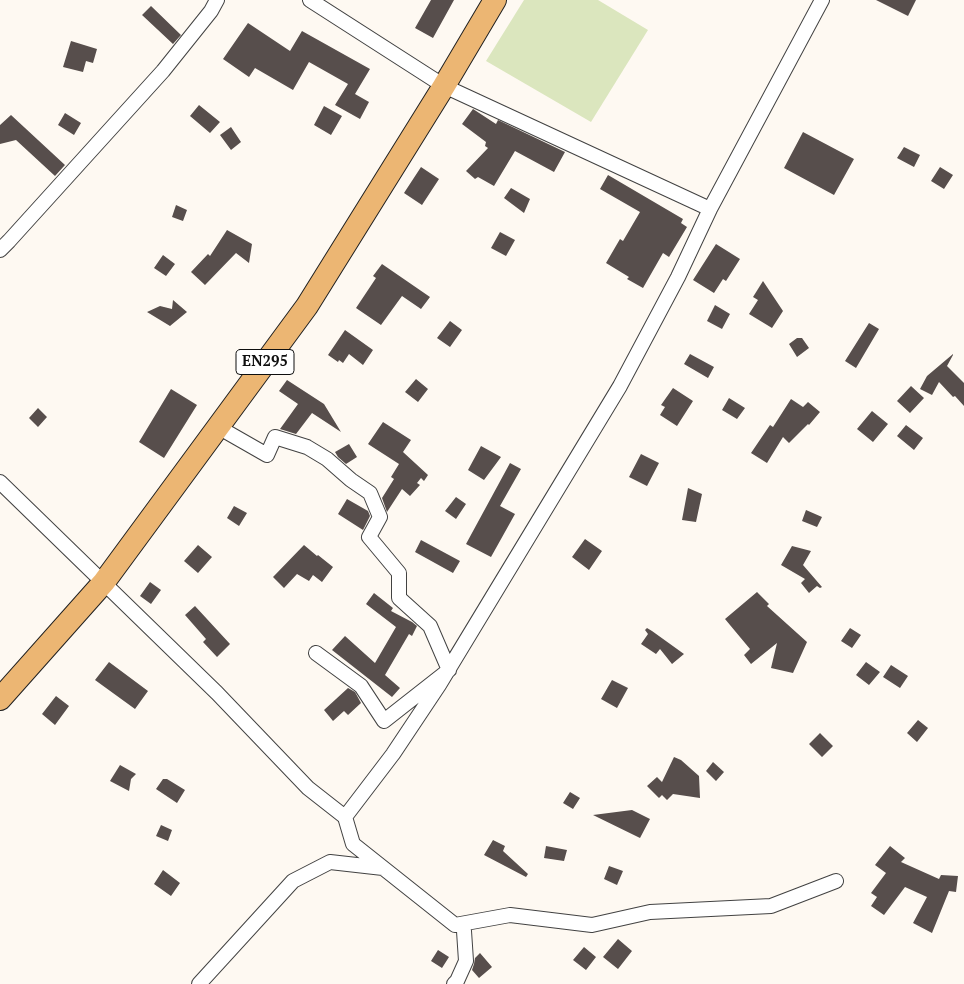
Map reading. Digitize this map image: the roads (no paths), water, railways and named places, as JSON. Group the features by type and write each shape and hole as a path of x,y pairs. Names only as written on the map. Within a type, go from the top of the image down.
{"main road":[{"name":"EN295","path":"0,699 104,582 307,306 496,0"}],"street":[{"path":"0,250 163,71 212,11 217,0"},
{"path":"310,0 444,86 710,209"},
{"path":"345,818 393,754 449,670 620,386 678,277 710,209 822,0"},
{"path":"218,427 267,455 275,437 308,448 327,459 351,480 370,493 380,518 369,537 399,572 399,598 430,626 449,670"},
{"path":"0,482 217,693 308,788 345,818 353,844 455,925 510,915 592,925 650,912 771,906 836,881"},
{"path":"316,653 361,686 384,721 449,670"},
{"path":"199,984 293,881 330,862 384,868"},
{"path":"454,984 466,961 464,931"}]}
